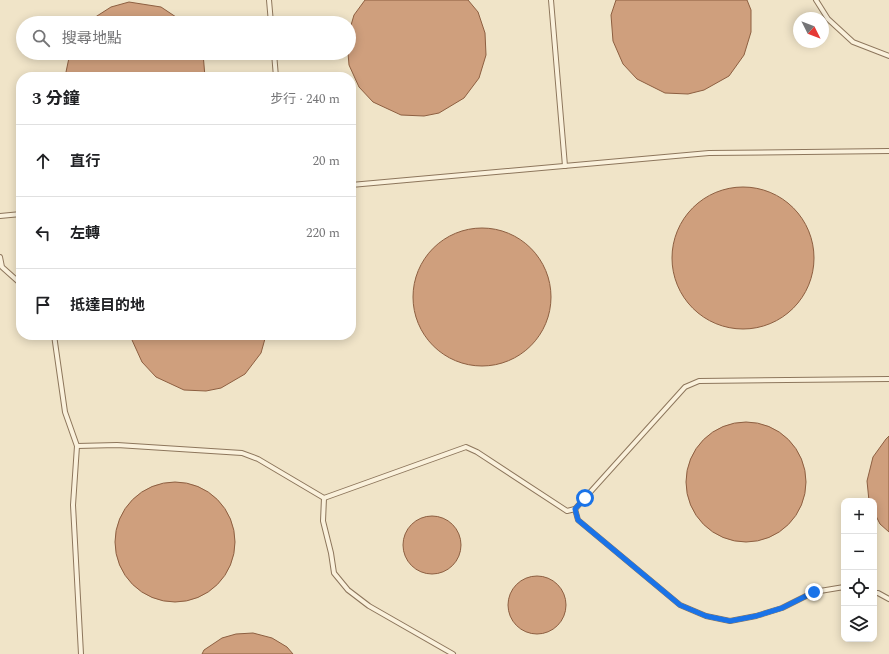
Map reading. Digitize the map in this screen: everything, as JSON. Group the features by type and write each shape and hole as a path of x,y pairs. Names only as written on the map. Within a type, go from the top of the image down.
{"lane":[{"path":"269,0 270,16"},
{"path":"551,0 565,166"},
{"path":"816,0 828,19 853,42 889,56"},
{"path":"275,60 276,72"},
{"path":"356,185 709,153 889,151"},
{"path":"0,216 16,214"},
{"path":"0,257 2,267 16,280"},
{"path":"55,340 65,412 77,446 72,505 81,654"},
{"path":"324,498 466,447 477,452 567,511 575,509 685,386 699,381 889,379"},
{"path":"77,446 117,445 242,453 258,459 324,498"},
{"path":"324,498 323,522 331,553 334,573 348,590 369,606 453,654"},
{"path":"575,509 578,520 680,605 706,616 730,621 756,616 782,608 814,592 841,588"},
{"path":"877,594 889,599"}],"building":[{"path":"365,0 468,0 478,12 485,33 486,55 479,78 464,98 439,113 424,116 401,115 373,102 359,87 356,80 356,72 352,72 349,65 349,60 356,60 356,16 354,15"},
{"path":"616,0 747,0 751,10 751,32 744,55 729,76 704,90 688,94 665,93 637,79 623,64 613,41 611,15"},
{"path":"129,2 161,7 174,16 97,16 111,7"},
{"path":"69,60 204,60 205,72 66,72"},
{"path":"736,187 750,187 777,195 798,213 809,231 813,244 813,272 806,292 788,313 777,321 764,326 750,329 736,329 709,321 688,303 680,292 675,279 672,265 672,251 680,224 698,203 709,195 722,190"},
{"path":"489,228 509,233 521,239 536,253 546,270 550,283 550,311 546,324 540,336 526,351 509,361 496,365 475,366 455,361 443,355 428,341 418,324 414,311 413,290 418,270 424,258 438,243 455,233 468,229"},
{"path":"132,340 265,340 261,353 245,374 221,388 206,391 184,390 156,377 142,362"},
{"path":"746,422 758,423 769,427 779,432 788,440 796,449 801,459 805,470 805,494 801,505 796,515 788,524 779,532 769,537 758,541 746,542 734,541 723,537 713,532 704,524 696,515 691,505 687,494 686,482 687,470 691,459 696,449 704,440 713,432 723,427 734,423"},
{"path":"889,436 889,532 880,524 877,518 877,498 869,498 867,481 873,457"},
{"path":"175,482 198,486 218,499 231,519 235,542 231,565 218,585 198,598 175,602 152,598 132,585 119,565 115,542 119,519 132,499 152,486"},
{"path":"432,516 443,518 453,524 459,534 461,545 459,556 453,566 443,572 432,574 421,572 411,566 405,556 403,545 405,534 411,524 421,518"},
{"path":"531,576 543,576 558,584 566,599 566,611 558,626 543,634 531,634 516,626 508,611 508,599 516,584"},
{"path":"253,633 272,638 287,647 293,654 202,654 204,650 222,638 236,634"}],"route":[{"path":"585,498 575,509 578,520 680,605 706,616 730,621 756,616 782,608 814,592"}]}
